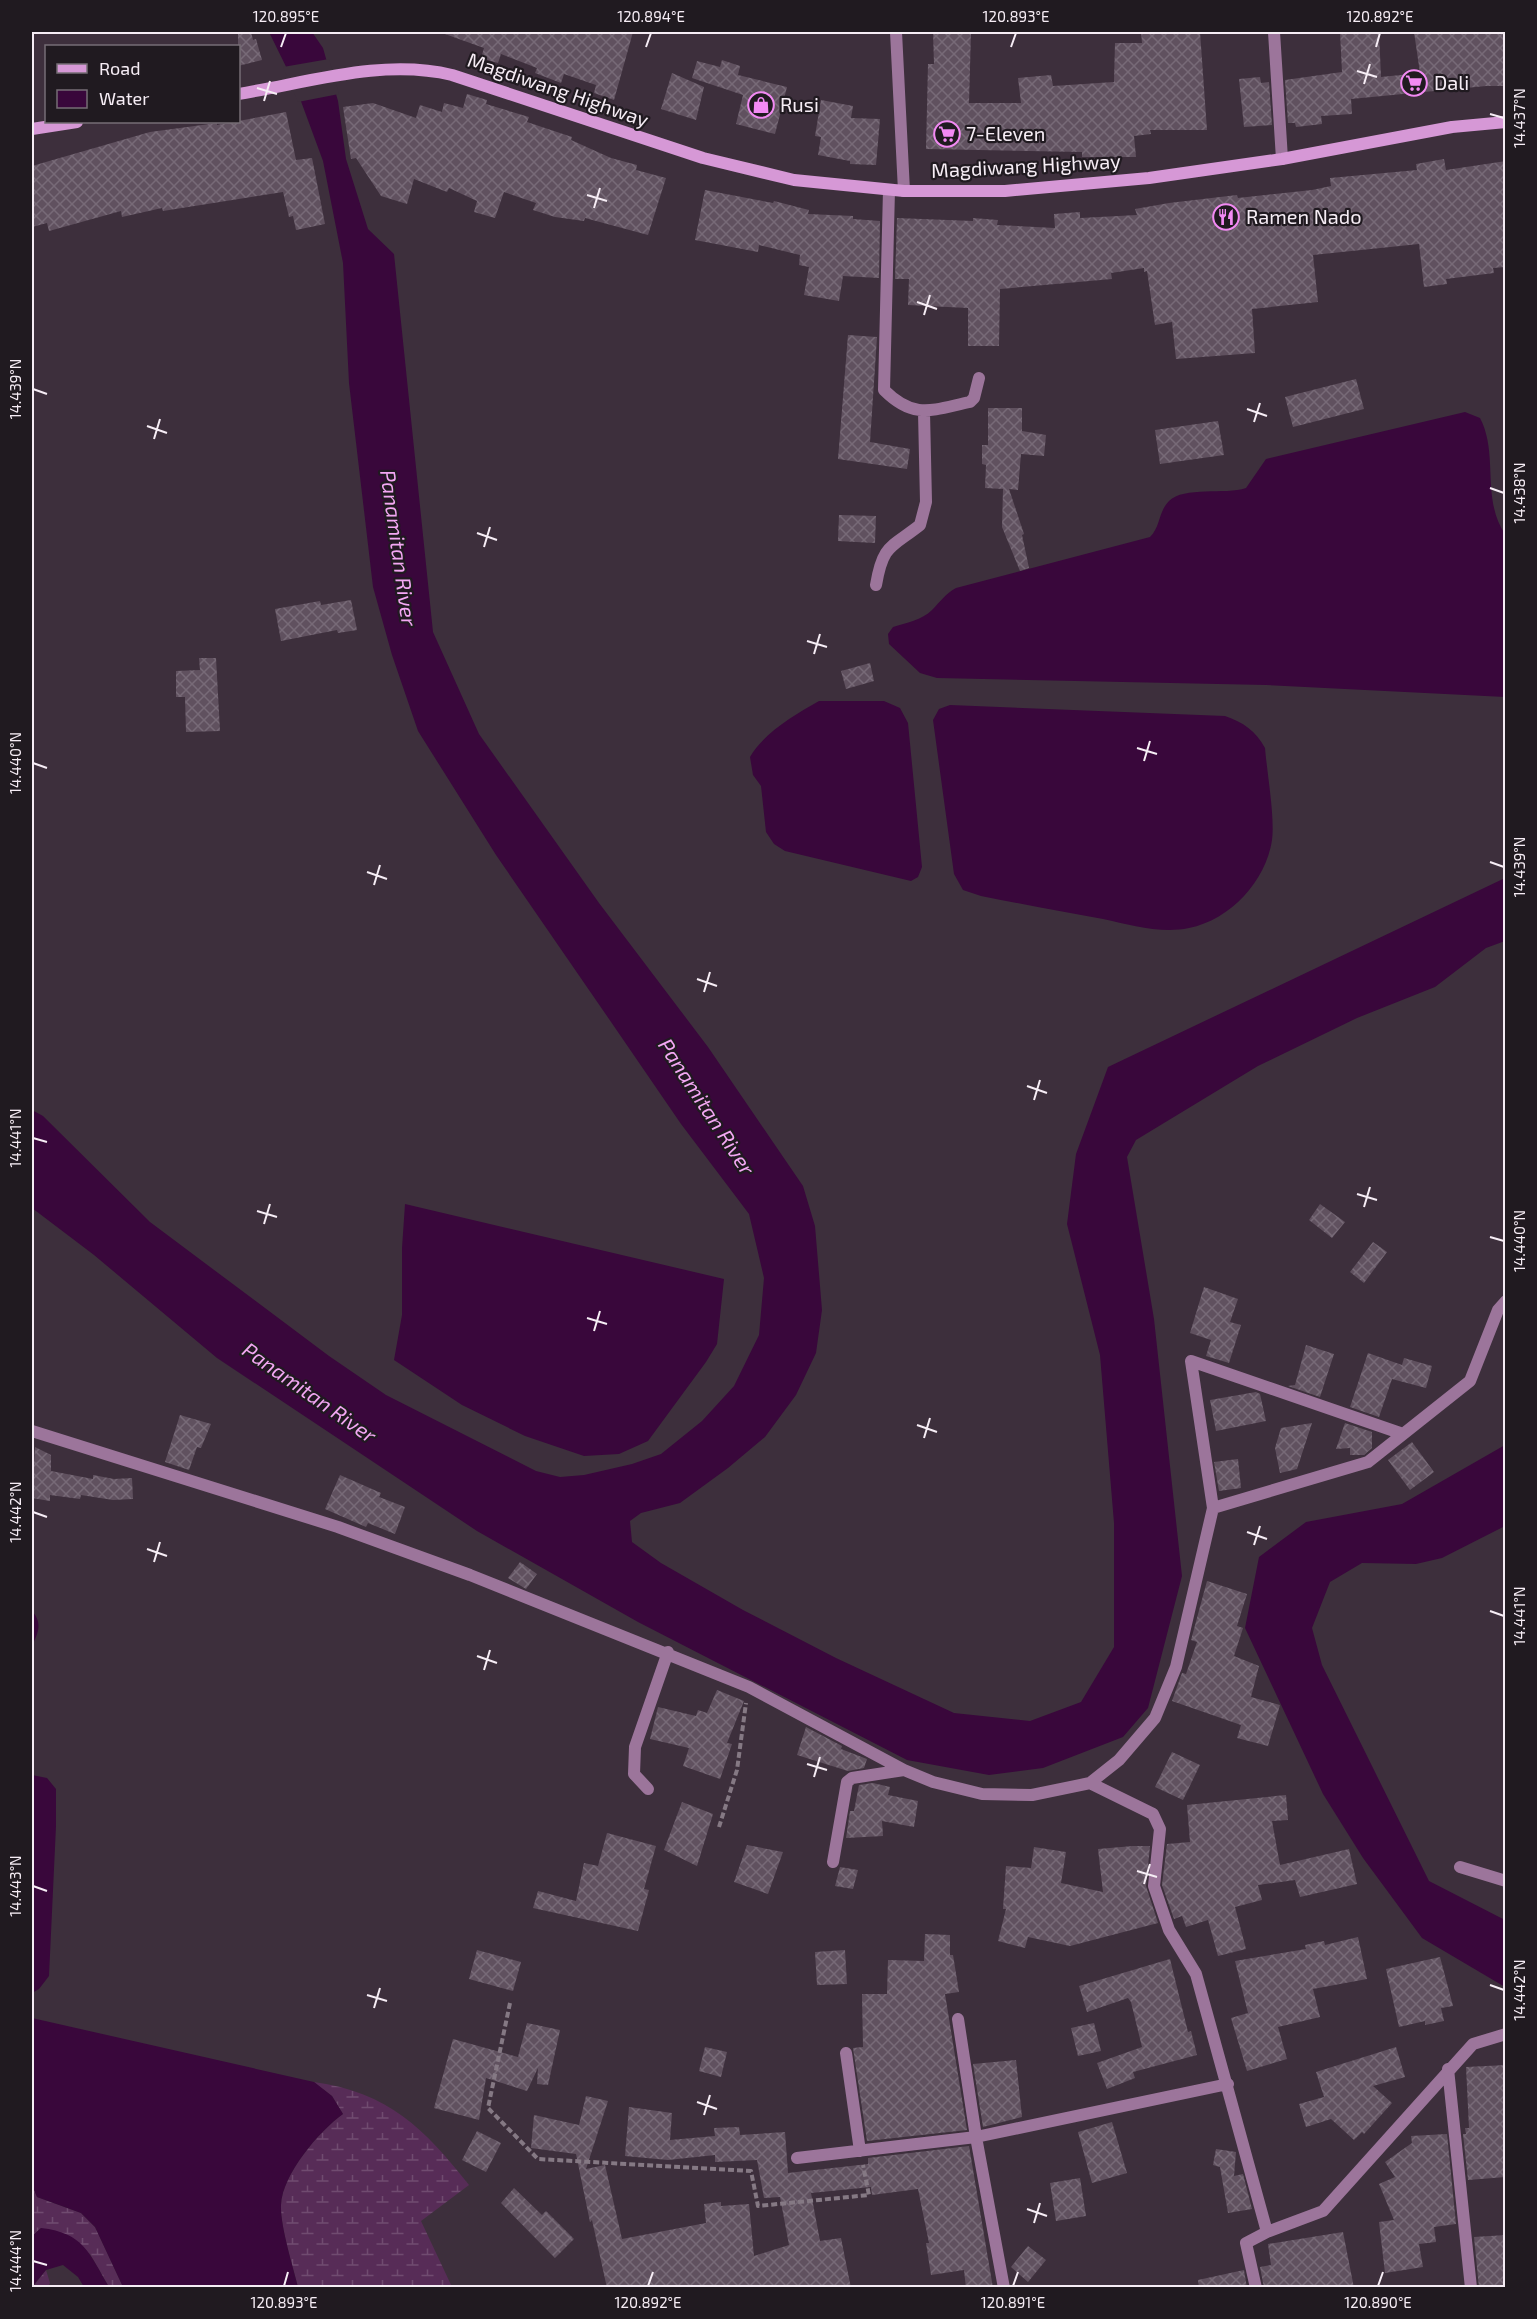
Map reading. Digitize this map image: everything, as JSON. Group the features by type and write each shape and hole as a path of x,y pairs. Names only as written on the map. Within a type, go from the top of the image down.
{"main road":[{"name":"Magdiwang Highway","path":"242,94 339,76 399,70 438,72 703,158 794,180 889,190 952,193 1061,188 1193,173 1282,159 1452,126 1506,122"},
{"path":"32,129 71,123"}],"street":[{"path":"897,32 904,191"},
{"path":"1274,32 1282,159"},
{"path":"889,190 884,390 898,404 924,412 969,402 974,398 979,378"},
{"path":"876,585 880,561 887,549 920,525 926,502 924,412"},
{"path":"1213,1508 1368,1462 1470,1381 1498,1310 1506,1301"},
{"path":"32,1431 338,1527 470,1575 668,1652 748,1687 904,1770 933,1782 982,1794 1032,1795 1090,1783 1119,1760 1155,1718 1176,1667 1213,1508 1191,1361 1403,1434"},
{"path":"648,1789 634,1774 635,1747 668,1652"},
{"path":"833,1862 847,1782 852,1778 904,1770"},
{"path":"1090,1783 1153,1814 1160,1829 1154,1886 1169,1930 1196,1974 1267,2232"},
{"path":"1460,1867 1506,1881"},
{"path":"958,2019 976,2137 1004,2288"},
{"path":"1256,2288 1246,2243 1267,2232 1323,2211 1448,2069 1473,2044 1506,2034"},
{"path":"846,2053 860,2151"},
{"path":"1448,2069 1472,2288"},
{"path":"797,2157 976,2137 1228,2084"}],"path":[{"path":"719,1827 737,1770 748,1687"},
{"path":"510,2003 488,2108 538,2159 751,2171 758,2205 869,2195 860,2151"}],"green space":[{"path":"314,2082 363,2094 403,2116 437,2147 469,2185 421,2221 452,2287 298,2287 281,2214 283,2193 303,2155 323,2131 343,2114 332,2096"},
{"path":"32,2185 37,2197 81,2213 95,2227 123,2287 109,2287 90,2254 41,2228 32,2236"},
{"path":"46,2270 50,2283 48,2287 32,2288"}],"water":[{"name":"Panamitan River","path":"269,32 312,32 323,48 338,101 346,159 368,229 394,254 433,632 479,734 599,903 708,1047 803,1186 815,1226 822,1310 816,1353 796,1395 765,1437 680,1503 641,1513 630,1521 632,1542 661,1563 743,1610 836,1658 954,1713 1030,1721 1081,1702 1114,1647 1114,1523 1100,1355 1067,1224 1076,1154 1108,1067 1505,878 1505,941 1486,948 1435,987 1357,1018 1258,1066 1136,1140 1127,1157 1154,1319 1182,1576 1148,1708 1123,1737 1043,1768 989,1775 907,1760 638,1622 477,1531 217,1358 94,1255 32,1208 32,1110 43,1116 150,1222 329,1356 386,1395 536,1471 560,1477 584,1475 632,1464 661,1454 702,1421 734,1386 759,1335 764,1278 749,1214 681,1124 496,855 418,731 392,655 373,587 349,383 343,263 323,161 295,85"},
{"path":"1465,412 1480,418 1486,432 1494,506 1505,534 1505,697 1266,685 937,678 920,673 889,644 888,634 893,627 924,616 956,588 1150,537 1154,533 1165,505 1176,496 1194,492 1246,488 1266,459"},
{"path":"819,701 884,701 900,708 908,723 922,867 918,877 911,881 785,851 774,844 766,832 761,786 753,775 750,757 771,732"},
{"path":"950,705 1225,716 1238,721 1253,732 1265,748 1273,831 1262,870 1244,896 1218,917 1204,924 1178,930 1135,926 981,896 963,890 954,874 933,720 939,709"},
{"path":"405,1204 724,1279 717,1344 648,1441 619,1454 584,1456 525,1436 462,1405 394,1360 402,1315 402,1248"},
{"path":"1505,1445 1505,1526 1442,1558 1416,1564 1362,1563 1330,1582 1312,1628 1322,1665 1429,1881 1505,1920 1505,1987 1422,1938 1363,1858 1323,1794 1245,1628 1259,1557 1306,1522 1402,1504"},
{"path":"32,1611 37,1620 38,1632 32,1646"},
{"path":"32,1775 47,1778 56,1789 56,1826 49,1976 39,1989 32,1993"},
{"path":"32,2018 314,2082 332,2096 343,2114 323,2131 303,2155 283,2193 281,2213 298,2287 123,2287 95,2227 81,2213 37,2197 32,2185"},
{"path":"41,2228 67,2235 76,2240 90,2255 109,2287 84,2287 78,2277 63,2265 46,2270 32,2287 32,2236"}],"pier":[{"path":"329,59 339,94 298,102 283,67"}],"building":[{"path":"238,32 251,32 253,40 256,39 262,60 240,66 240,45 238,45"},
{"path":"446,32 633,32 614,100 594,93 596,85 564,74 561,83 535,73 537,68 501,54 498,63 481,58 484,48 445,34"},
{"path":"933,32 971,32 969,103 1021,103 1018,78 1051,75 1053,86 1114,82 1115,43 1142,43 1141,32 1200,32 1207,130 1150,130 1151,134 1134,136 1136,157 1082,157 1082,152 926,149 928,64 934,64"},
{"path":"1340,32 1379,32 1381,77 1420,73 1414,32 1506,32 1506,86 1351,99 1352,114 1321,116 1322,124 1296,127 1295,123 1288,123 1285,80 1342,72"},
{"name":"Rusi","path":"722,60 740,66 738,75 787,87 775,134 736,124 743,95 692,78 697,61 720,67"},
{"path":"672,73 704,87 696,120 661,109"},
{"path":"1260,77 1261,83 1269,82 1272,125 1244,127 1239,79"},
{"path":"467,94 487,100 486,104 529,117 527,122 572,137 571,140 611,158 637,165 636,170 666,178 648,235 585,218 584,221 555,217 533,210 536,203 504,192 495,218 474,212 477,201 449,188 447,192 414,179 407,204 381,196 356,158 351,159 343,107 373,103 416,118 420,105 442,112 444,103 463,108"},
{"path":"821,100 853,106 851,118 880,119 876,165 850,164 850,161 818,155 821,137 815,136"},
{"path":"286,112 296,160 312,158 325,224 296,230 293,216 289,217 283,192 163,211 162,208 122,217 121,211 49,231 47,223 32,227 32,166 150,132 217,123 217,125 240,123 240,121"},
{"path":"1444,159 1446,170 1506,161 1506,267 1493,268 1494,273 1446,279 1447,284 1424,287 1419,244 1313,255 1318,302 1252,309 1255,353 1176,359 1172,322 1155,325 1147,271 1144,272 1144,268 1111,273 1112,279 1000,289 999,346 968,346 968,308 908,305 909,279 895,279 897,218 973,221 973,218 998,220 997,225 1055,228 1054,214 1080,212 1080,218 1137,215 1135,209 1169,203 1237,195 1238,198 1312,190 1331,186 1330,178 1417,170 1416,164"},
{"path":"705,190 773,203 774,201 809,210 808,214 853,216 853,219 880,221 879,278 843,276 839,301 804,295 809,267 799,265 800,255 759,245 758,252 695,240"},
{"path":"848,335 877,337 870,442 910,449 907,469 838,459"},
{"path":"1356,379 1364,409 1293,427 1285,397"},
{"path":"988,408 1022,408 1022,431 1046,435 1044,456 1021,454 1018,490 1009,489 1024,534 1022,535 1029,568 1020,571 1002,527 1003,489 985,488 986,465 982,464 982,445 988,445"},
{"path":"1218,421 1224,455 1160,464 1155,430"},
{"path":"839,515 876,516 875,543 838,541"},
{"path":"351,600 357,630 338,633 337,630 281,641 275,609 320,601 321,605"},
{"path":"199,658 216,658 220,731 186,732 185,697 176,697 176,671 200,670"},
{"path":"870,663 874,681 846,689 841,671"},
{"path":"1320,1204 1345,1222 1332,1238 1309,1220"},
{"path":"1373,1242 1387,1252 1364,1283 1350,1272"},
{"path":"1204,1287 1238,1299 1230,1322 1241,1325 1229,1363 1206,1356 1211,1340 1190,1333"},
{"path":"1306,1345 1334,1354 1320,1397 1288,1386 1295,1385"},
{"path":"1368,1353 1402,1365 1404,1358 1432,1366 1426,1388 1392,1379 1379,1417 1350,1407"},
{"path":"1256,1392 1260,1394 1266,1421 1216,1431 1210,1400"},
{"path":"180,1415 211,1424 201,1448 197,1447 189,1470 165,1462"},
{"path":"1312,1423 1297,1469 1280,1473 1275,1448 1281,1428"},
{"path":"1345,1423 1372,1432 1372,1448 1364,1455 1350,1455 1350,1448 1336,1449"},
{"path":"1412,1442 1434,1472 1410,1490 1388,1460"},
{"path":"35,1447 51,1455 51,1471 93,1479 93,1475 114,1479 132,1478 133,1499 113,1500 81,1495 80,1499 50,1495 50,1501 32,1498"},
{"path":"1238,1459 1241,1488 1219,1491 1214,1462"},
{"path":"340,1475 381,1493 379,1497 405,1507 395,1534 368,1523 366,1527 325,1509"},
{"path":"520,1562 537,1574 526,1589 508,1578"},
{"path":"1207,1581 1247,1594 1237,1626 1243,1628 1234,1656 1259,1666 1251,1697 1280,1705 1268,1746 1237,1738 1241,1725 1172,1701 1182,1673 1186,1674 1197,1642 1191,1640"},
{"path":"717,1690 744,1701 727,1743 732,1744 720,1779 683,1766 689,1748 650,1739 658,1707 696,1716 698,1710 707,1713"},
{"path":"806,1727 842,1746 841,1749 867,1759 864,1768 848,1771 797,1755"},
{"path":"1172,1752 1200,1765 1183,1800 1155,1787"},
{"path":"873,1783 890,1787 888,1795 918,1801 914,1827 882,1821 883,1836 846,1838 850,1811 854,1811 859,1785"},
{"path":"1286,1795 1288,1820 1272,1821 1280,1865 1349,1849 1357,1884 1300,1897 1295,1880 1258,1885 1262,1900 1235,1907 1246,1949 1218,1956 1208,1920 1186,1927 1182,1916 1174,1919 1162,1885 1167,1844 1190,1842 1187,1805"},
{"path":"682,1802 713,1814 697,1866 664,1850"},
{"path":"607,1833 656,1846 644,1889 649,1890 638,1931 533,1908 538,1891 576,1901 584,1863 598,1866"},
{"path":"747,1845 783,1852 768,1894 734,1882"},
{"path":"1150,1846 1146,1886 1158,1923 1070,1946 1028,1937 1025,1948 998,1941 1006,1909 1003,1909 1006,1866 1031,1868 1034,1847 1066,1852 1061,1883 1103,1892 1098,1849"},
{"path":"840,1867 858,1870 853,1889 835,1886"},
{"path":"925,1934 950,1935 950,1955 953,1955 959,1992 945,1994 967,2130 867,2141 853,2048 863,2047 862,1994 887,1994 888,1960 924,1961"},
{"path":"1358,1937 1367,1979 1313,1989 1320,2017 1278,2027 1287,2059 1247,2071 1231,2018 1248,2013 1235,1961 1306,1949 1305,1945 1324,1941 1325,1945"},
{"path":"477,1950 521,1962 513,1991 469,1979"},
{"path":"845,1950 847,1984 817,1985 815,1952"},
{"path":"1440,1957 1453,2006 1441,2008 1444,2021 1425,2025 1425,2021 1399,2027 1386,1969"},
{"path":"1170,1959 1188,2032 1191,2031 1197,2055 1133,2072 1135,2078 1107,2089 1097,2063 1142,2047 1131,2002 1128,1998 1087,2012 1079,1986"},
{"path":"527,2023 560,2030 548,2085 537,2084 538,2068 527,2091 486,2078 479,2120 434,2108 453,2039 518,2057"},
{"path":"1094,2023 1101,2051 1078,2056 1071,2028"},
{"path":"705,2047 727,2052 721,2077 699,2071"},
{"path":"1396,2047 1405,2077 1373,2086 1392,2103 1364,2134 1362,2132 1354,2140 1331,2119 1306,2127 1299,2104 1324,2097 1316,2072"},
{"path":"1016,2060 1022,2117 983,2127 973,2064"},
{"path":"1506,2065 1506,2177 1468,2180 1463,2134 1466,2134 1465,2128 1469,2128 1466,2067"},
{"path":"586,2096 608,2101 586,2169 605,2165 622,2239 706,2223 704,2204 721,2202 721,2206 749,2204 754,2256 789,2245 780,2197 764,2198 757,2160 715,2162 715,2155 668,2160 625,2156 629,2107 672,2113 670,2140 715,2136 714,2128 739,2127 740,2135 785,2132 788,2173 868,2164 868,2158 969,2146 993,2288 966,2288 964,2270 931,2275 926,2243 929,2243 918,2189 872,2195 871,2187 811,2193 820,2241 841,2238 851,2288 607,2288 576,2154 531,2148 534,2115 579,2125"},
{"path":"1112,2122 1127,2173 1092,2183 1078,2132"},
{"path":"477,2131 501,2143 486,2172 462,2160"},
{"path":"1447,2134 1456,2224 1434,2227 1436,2242 1419,2244 1423,2267 1385,2273 1379,2222 1394,2220 1379,2184 1395,2177 1385,2162 1412,2143 1411,2136"},
{"path":"1216,2149 1236,2152 1234,2176 1243,2174 1252,2209 1228,2213 1220,2167 1213,2165"},
{"path":"1080,2178 1086,2216 1056,2221 1050,2183"},
{"path":"514,2188 542,2215 546,2211 574,2239 555,2258 501,2203"},
{"path":"1343,2232 1354,2288 1318,2288 1317,2285 1264,2288 1260,2267 1271,2265 1268,2244"},
{"path":"1506,2235 1506,2287 1479,2288 1474,2237"},
{"path":"1028,2246 1046,2260 1028,2282 1011,2267"},
{"path":"1244,2270 1247,2288 1199,2288 1198,2280"}],"place":[{"name":"Dali","path":"1414,83"},
{"name":"Rusi","path":"761,105"},
{"name":"7-Eleven","path":"947,134"},
{"name":"Ramen Nado","path":"1226,217"}]}
